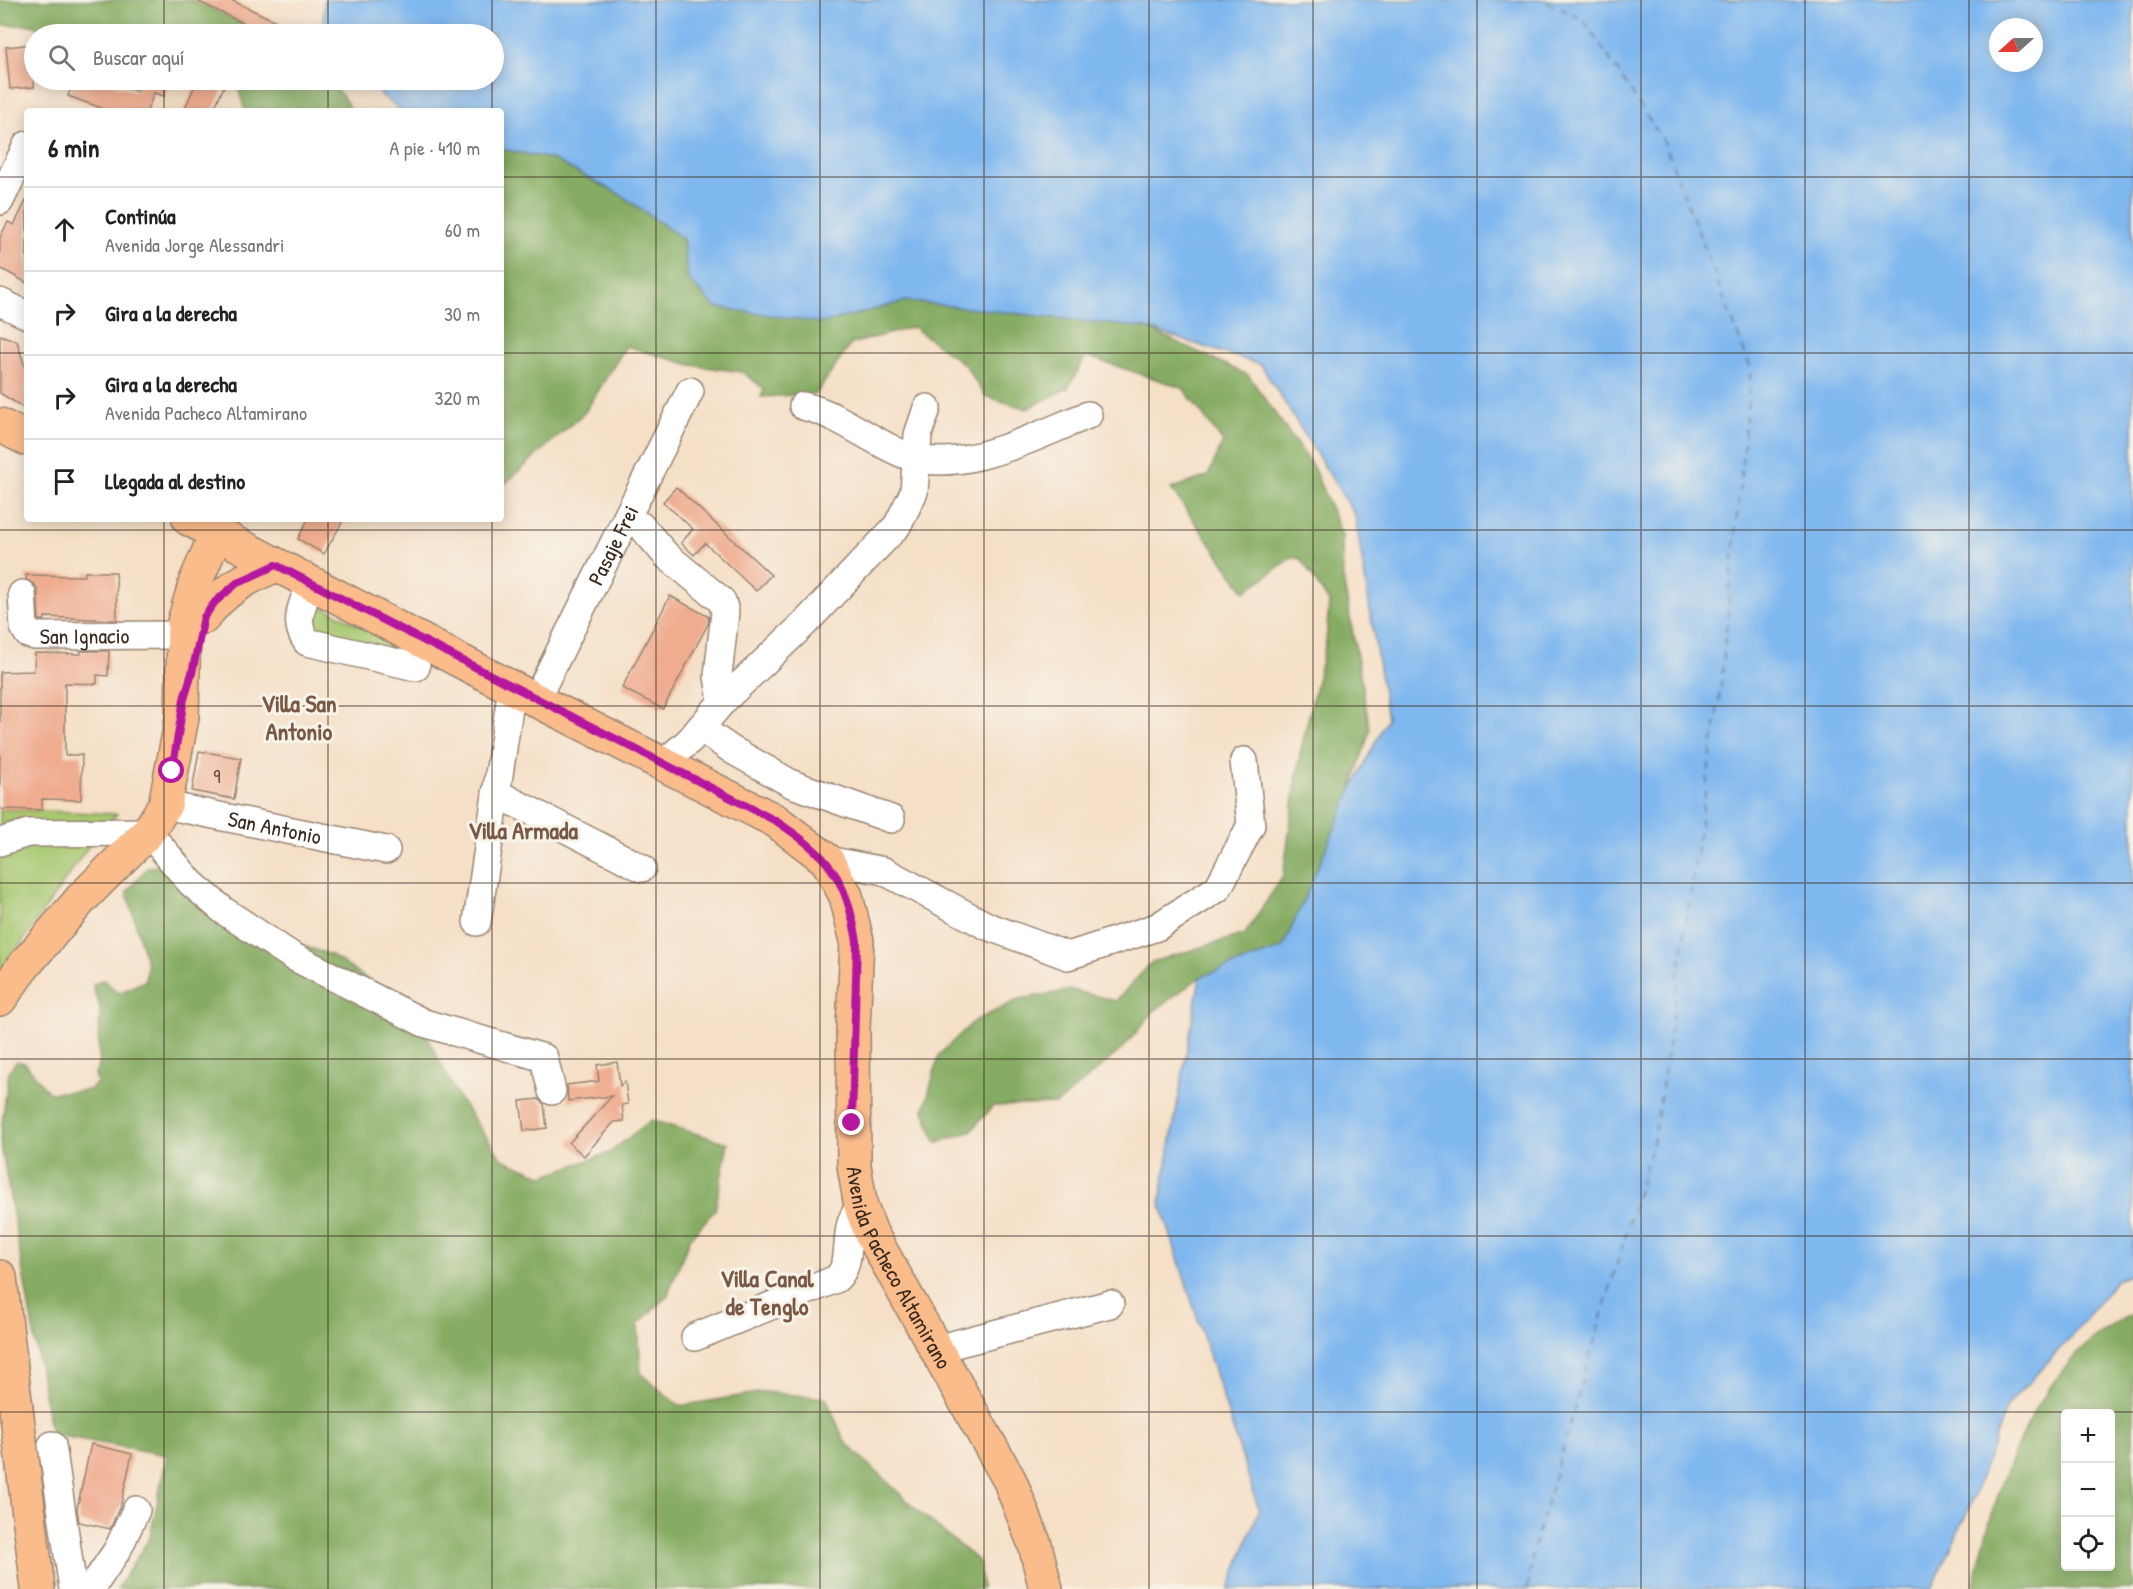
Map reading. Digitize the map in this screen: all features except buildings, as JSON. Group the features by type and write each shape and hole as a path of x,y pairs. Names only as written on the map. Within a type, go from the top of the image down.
{"main road":[{"path":"0,425 24,437"},
{"path":"0,999 21,969 82,898 148,832 165,805 184,699 192,673 189,550 180,522"},
{"name":"Avenida Pacheco Altamirano","path":"213,532 524,694 776,821 827,860 846,896 857,941 852,1123 854,1166 861,1208 871,1233 1010,1481 1035,1545 1046,1589"},
{"path":"191,619 213,532"},
{"path":"191,619 237,583 276,565"},
{"path":"0,1277 38,1589"}],"street":[{"path":"0,201 24,152"},
{"path":"0,302 24,314"},
{"name":"Pasaje Frei","path":"477,922 496,793 524,694 690,391"},
{"path":"803,406 838,419 916,459 932,462 999,450 1088,415"},
{"path":"664,763 700,728 722,702 805,623 897,526 914,492 918,435 927,408"},
{"path":"641,526 667,556 722,601 725,612 718,676 722,702"},
{"path":"311,582 298,621 300,632 307,642 416,667"},
{"name":"San Ignacio","path":"22,594 24,627 28,634 35,636 191,619"},
{"path":"700,728 755,764 792,784 891,819"},
{"path":"827,860 884,871 987,926 1068,956 1157,927 1218,888 1251,825 1244,761"},
{"path":"496,793 642,868"},
{"name":"San Antonio","path":"165,805 386,850"},
{"path":"0,842 28,833 148,832 191,883 224,911 292,956 424,1023 544,1058 552,1091"},
{"path":"695,1337 836,1280 844,1269 851,1218 861,1208"},
{"path":"936,1349 1110,1304"},
{"path":"52,1445 73,1589"},
{"path":"91,1589 118,1549 136,1510"}],"green space":[{"path":"0,0 189,0 202,3 243,24 24,24 0,25"},
{"path":"239,90 337,90 350,108 244,108"},
{"path":"504,150 552,159 621,195 683,239 688,279 822,323 906,301 1146,328 1248,375 1313,467 1342,535 1343,578 1370,730 1350,793 1283,948 1200,977 1154,1011 1123,1048 1057,1104 993,1106 971,1131 936,1143 924,1110 939,1055 974,1021 1020,999 1072,990 1116,1001 1152,962 1245,934 1283,876 1300,754 1326,642 1329,602 1301,559 1292,557 1245,592 1171,489 1208,476 1223,442 1183,388 1086,356 1068,388 1027,409 985,396 965,365 913,327 851,344 816,394 761,397 764,389 742,372 691,365 626,346 585,412 504,484"},
{"path":"312,601 420,657 312,640"},
{"path":"0,809 117,814 99,831 0,974"},
{"path":"160,866 294,943 331,955 390,995 428,1038 458,1097 502,1159 543,1176 609,1153 651,1120 728,1143 715,1210 690,1238 667,1296 638,1324 641,1374 679,1406 764,1392 826,1398 845,1442 917,1510 979,1562 982,1589 117,1589 150,1537 167,1455 51,1434 0,1139 9,1071 17,1061 25,1063 49,1093 89,1090 97,1083 95,1073 100,1063 98,1044 100,1008 93,985 103,980 119,993 145,981 147,965 127,892 148,867"},
{"path":"2133,1313 2133,1589 1973,1589 2001,1487 2030,1421 2048,1390 2069,1363 2098,1334"}],"water":[{"path":"324,0 2133,0 2133,1274 2116,1280 2077,1330 2007,1406 1971,1504 1932,1589 1229,1589 1259,1510 1160,1202 1200,977 1283,948 1350,793 1387,719 1355,515 1261,365 1146,328 906,301 822,323 715,307 688,279 683,239 621,195 552,159 504,150 504,108 398,108 375,90 504,90 504,24 323,24"}],"ferry route":[{"path":"1528,1589 1533,1550 1655,1134 1721,685 1751,369 1664,142 1584,20 1543,0"}],"district":[{"name":"Villa San Antonio","path":"299,717"},
{"name":"Villa Armada","path":"523,830"},
{"name":"Villa Canal de Tenglo","path":"767,1292"}],"route":[{"path":"172,771 184,699 204,617 228,589 249,576 276,565 512,688 776,821 802,838 827,860 846,896 853,919 857,941 852,1123"}]}
